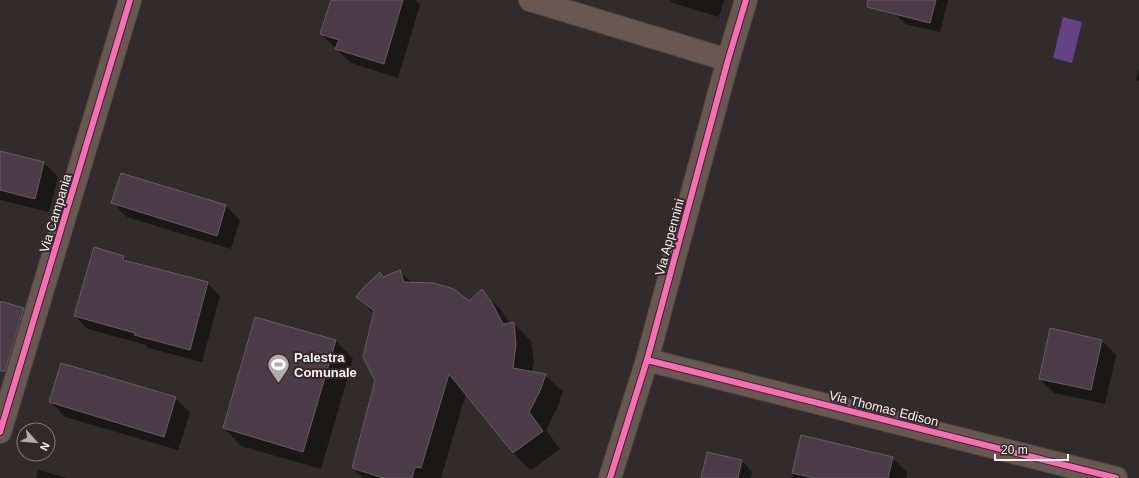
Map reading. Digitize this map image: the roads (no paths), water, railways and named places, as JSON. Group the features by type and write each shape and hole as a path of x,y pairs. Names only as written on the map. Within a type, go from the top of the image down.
{"street":[{"name":"Via Campania","path":"0,432 130,0"},
{"path":"530,0 728,60"},
{"name":"Via Appennini","path":"610,478 647,360 728,60 746,0"},
{"name":"Via Thomas Edison","path":"647,360 1116,478"}],"place":[{"name":"Palestra Comunale","path":"279,384"}]}
